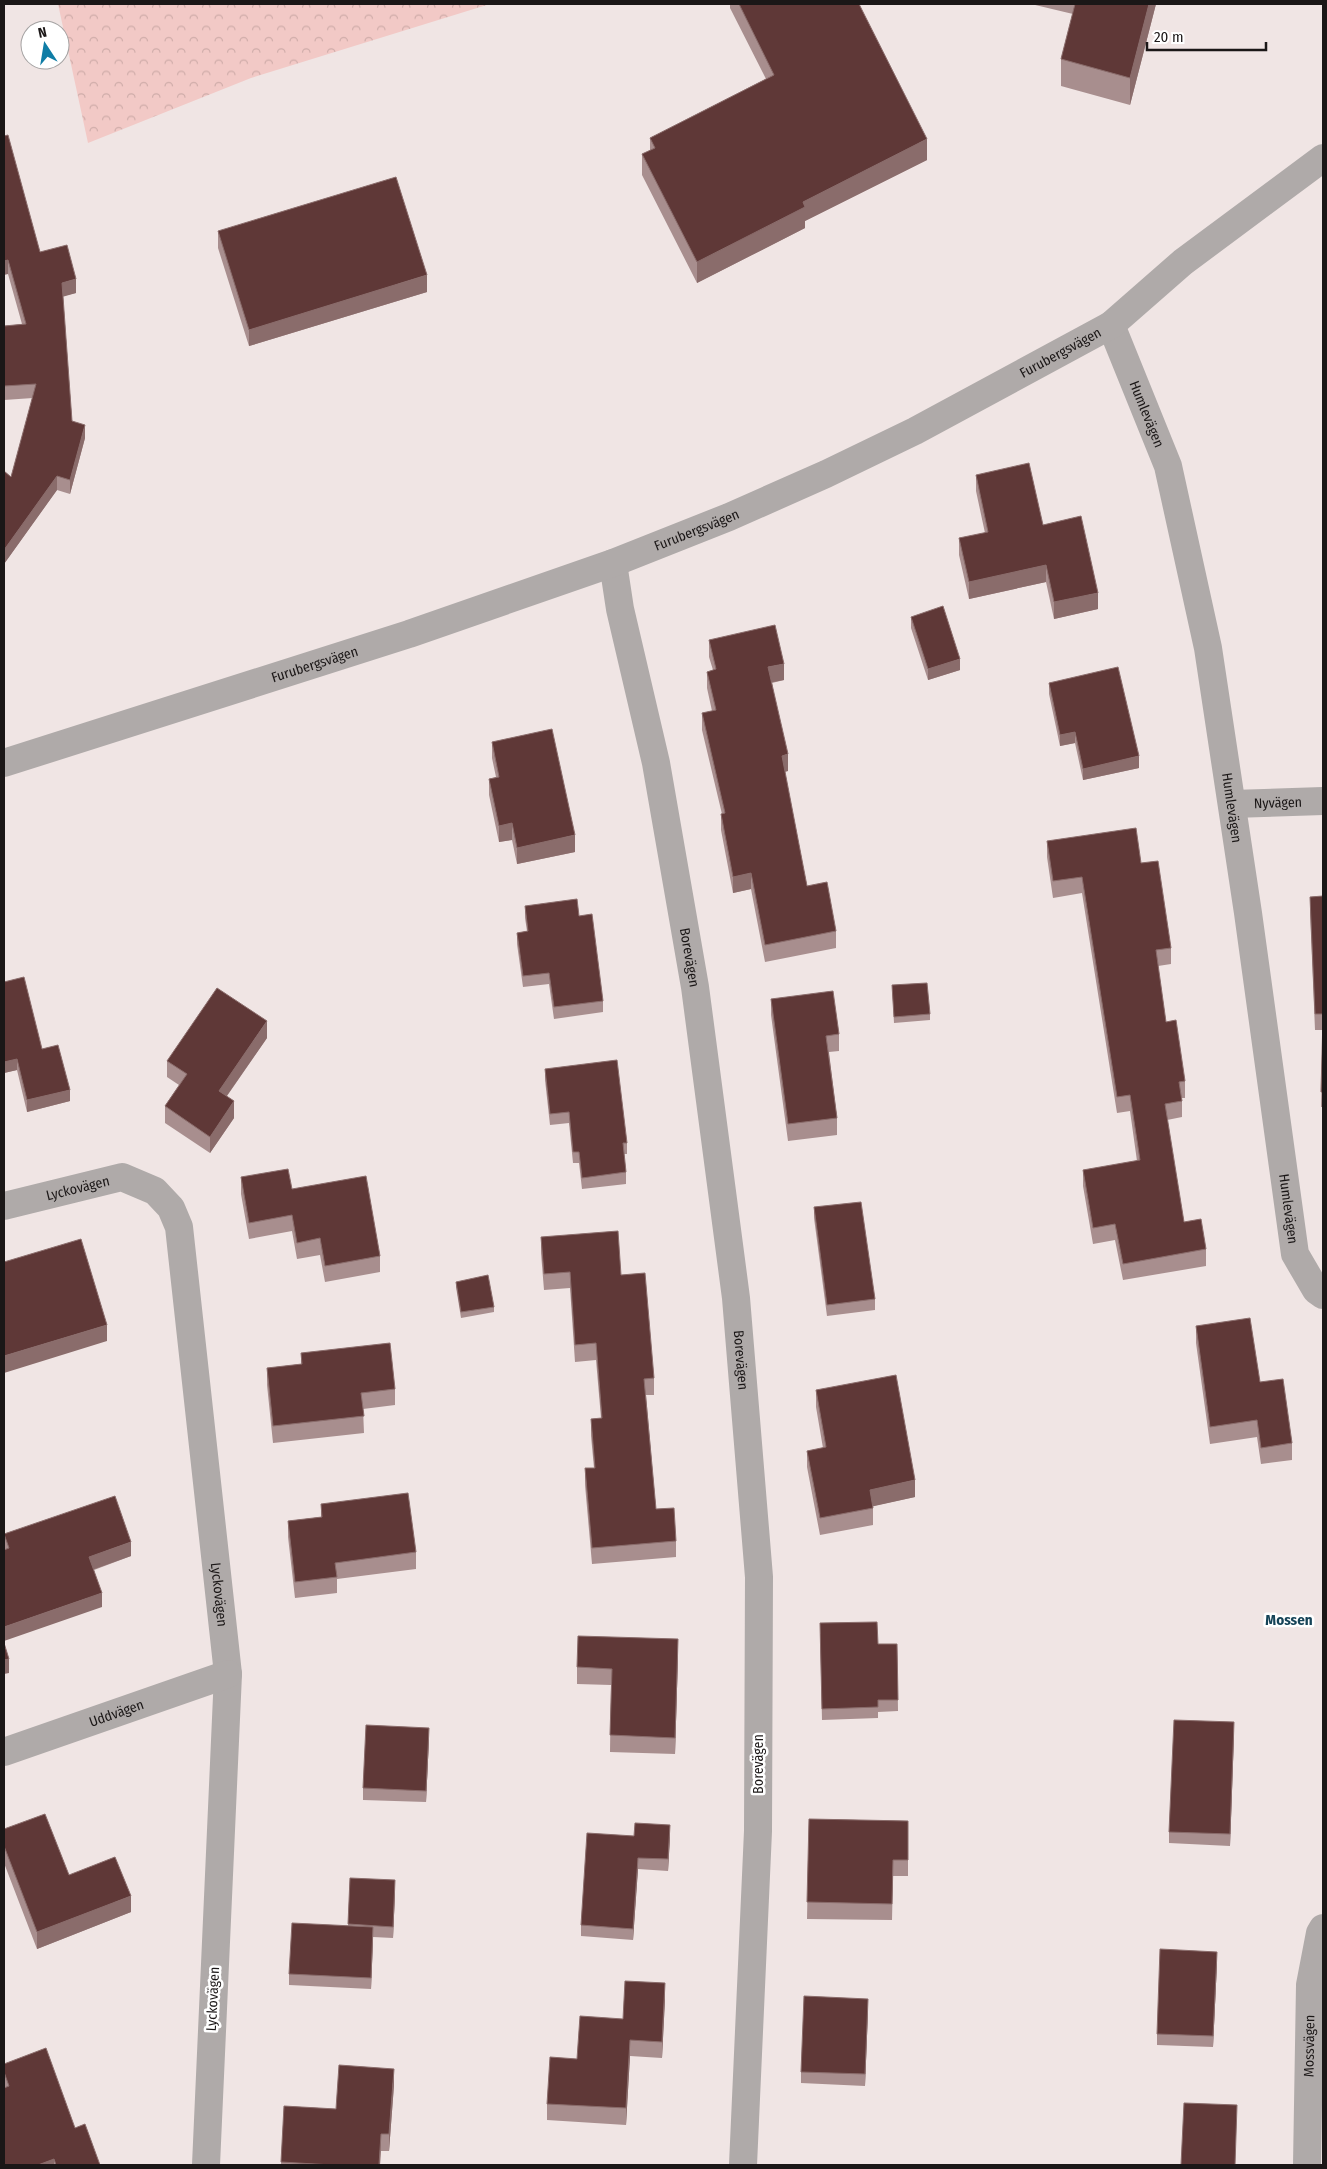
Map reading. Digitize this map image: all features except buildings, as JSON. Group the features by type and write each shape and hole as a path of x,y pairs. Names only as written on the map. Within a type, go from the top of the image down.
{"street":[{"name":"Furubergsvägen","path":"4,763 409,634 613,563 729,517 826,474 915,431 1111,325 1183,262 1323,158"},
{"name":"Humlevägen","path":"1111,325 1168,466 1208,648 1232,804 1295,1254 1316,1290 1323,1295"},
{"name":"Borevägen","path":"613,563 620,609 656,762 695,987 736,1298 757,1558 758,1831 743,2165"},
{"name":"Nyvägen","path":"1232,804 1323,801"},
{"name":"Lyckovägen","path":"4,1206 122,1177 155,1191 171,1208 180,1227 228,1674 206,2165"},
{"name":"Uddvägen","path":"4,1752 228,1674"},
{"name":"Mossvägen","path":"1307,2165 1310,1985 1320,1933 1323,1928"}],"green space":[{"path":"58,4 490,4 251,78 88,143 70,60 70,20 61,20"}],"district":[{"name":"Mossen","path":"1289,1620"}]}
